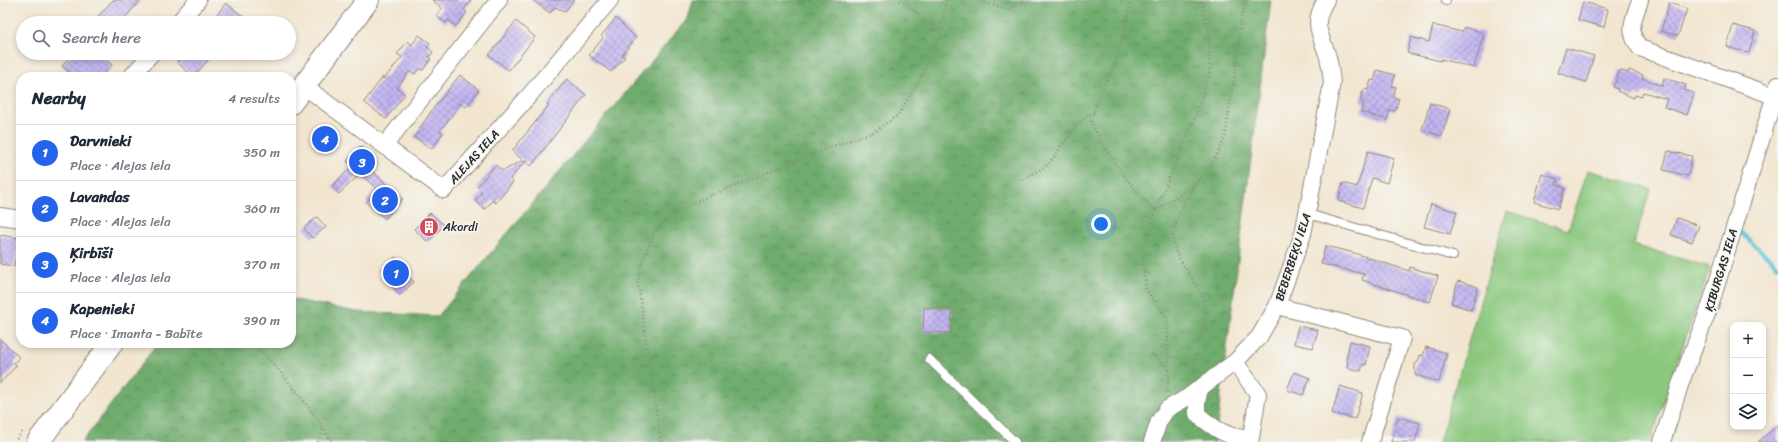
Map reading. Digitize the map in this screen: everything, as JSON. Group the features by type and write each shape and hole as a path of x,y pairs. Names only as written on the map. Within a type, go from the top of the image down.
{"main road":[{"path":"296,96 368,0"},
{"path":"38,442 108,348"}],"street":[{"path":"184,16 198,0"},
{"path":"304,86 384,145 499,0"},
{"name":"ALEJAS IELA","path":"384,145 444,190 526,98 610,0"},
{"name":"BEBERBEĶU IELA","path":"1167,409 1194,393 1235,362 1259,337 1277,306 1290,272 1308,214 1332,83 1330,64 1318,32 1317,22 1321,7 1326,0"},
{"name":"ĶIBURGAS IELA","path":"1640,0 1631,27 1633,40 1640,48 1776,90 1710,306 1681,382 1662,442"},
{"path":"135,72 146,60"},
{"path":"0,216 16,218"},
{"path":"1277,306 1402,338 1370,442"},
{"path":"1194,393 1197,403 1197,414 1209,424 1227,434 1251,438 1258,394 1235,362"},
{"path":"1152,442 1159,421 1167,409"}],"lane":[{"path":"1308,214 1453,256"},
{"path":"930,359 1015,442"}],"path":[{"path":"900,0 940,32"},
{"path":"661,442 638,283 640,269 654,234 666,218 697,201 833,146 874,132 898,115 918,83 940,32 946,0"},
{"path":"974,0 1010,10 1024,0"},
{"path":"1132,0 1114,66 1099,95 1091,122 1110,156 1135,191 1155,211"},
{"path":"1167,409 1167,318 1146,290 1143,273 1142,252 1155,211 1196,115 1210,72 1209,35 1201,0"},
{"path":"1194,393 1206,313 1201,294 1176,253 1173,237 1178,216 1195,184 1214,160 1225,138 1238,59 1241,18 1246,0"},
{"path":"1022,180 1049,164 1077,124 1094,112"},
{"path":"1155,211 1195,184"},
{"path":"259,348 273,363 324,428 332,442"},
{"path":"1152,354 1168,370"},
{"path":"318,442 324,428"}],"green space":[{"path":"693,0 1271,0 1215,442 82,442 154,348 296,348 296,300 357,312 438,316 688,18"},
{"path":"1588,170 1651,189 1633,245 1710,267 1650,442 1439,442 1507,211 1568,230"}],"building":[{"path":"113,0 141,0 126,16 98,16"},
{"path":"432,0 471,0 464,10 467,12 456,26 448,20 446,23 436,16 442,8"},
{"path":"532,0 574,0 565,11 555,7 550,13"},
{"path":"1583,2 1608,9 1604,27 1578,20"},
{"path":"226,3 243,16 216,16"},
{"path":"1669,3 1687,9 1678,36 1661,31"},
{"path":"616,18 636,38 622,55 625,57 611,72 589,55 603,38 601,36"},
{"path":"516,21 535,37 509,70 489,55"},
{"path":"1433,25 1462,32 1464,27 1484,33 1474,68 1441,59 1441,61 1407,53 1411,37 1429,42"},
{"path":"1733,25 1755,31 1749,53 1727,47"},
{"path":"419,35 430,43 427,47 433,52 429,57 431,59 423,70 419,69 415,74 409,72 397,88 405,94 386,119 364,102 383,77 384,79 402,57 397,54 408,41 412,45"},
{"path":"1566,48 1594,56 1586,82 1558,73"},
{"path":"67,60 107,60 112,65 106,72 69,72 62,66"},
{"path":"179,60 208,60 197,72 188,72 177,62"},
{"path":"1377,70 1395,75 1392,86 1396,87 1393,97 1399,99 1395,111 1390,110 1387,120 1361,112 1364,103 1360,101 1364,89 1368,90 1371,80 1374,81"},
{"path":"1620,70 1628,73 1629,70 1643,75 1642,78 1662,86 1664,78 1686,85 1684,90 1694,93 1687,115 1664,107 1667,99 1643,92 1641,97 1635,95 1634,98 1617,91 1618,89 1613,87"},
{"path":"460,75 479,90 466,107 461,103 440,131 443,133 432,149 414,137 432,110"},
{"path":"567,79 586,95 531,166 525,161 510,179 513,182 496,203 493,200 485,209 475,201 482,192 477,187 495,165 503,171 523,160 512,151 549,105 547,104"},
{"path":"1430,103 1450,109 1442,136 1422,130"},
{"path":"322,127 336,139 327,151 313,138"},
{"path":"360,146 377,163 371,170 403,199 385,219 366,202 377,189 360,174 339,194 332,186 352,166 347,161"},
{"path":"1368,151 1394,158 1387,183 1372,178 1363,208 1338,201 1343,183 1357,187"},
{"path":"1668,151 1692,156 1688,176 1663,170"},
{"path":"1542,174 1558,179 1556,185 1565,188 1558,209 1534,202"},
{"path":"1431,204 1457,212 1450,234 1424,227"},
{"name":"Akordi","path":"430,213 444,225 428,242 414,229"},
{"path":"317,217 326,227 312,238 304,228"},
{"path":"1677,218 1699,226 1692,242 1671,235"},
{"path":"0,235 16,238 16,255 14,266 0,264"},
{"path":"1325,246 1351,252 1409,271 1410,267 1438,276 1430,302 1362,280 1364,274 1321,264"},
{"path":"395,257 404,266 402,269 414,282 400,295 387,281 390,277 382,269"},
{"path":"1458,281 1478,287 1471,310 1451,303"},
{"path":"924,308 952,309 951,333 923,332"},
{"path":"1298,326 1318,330 1313,348 1294,344"},
{"path":"0,339 19,357 14,363 17,365 0,383"},
{"path":"1350,341 1370,346 1366,365 1363,364 1361,371 1347,368 1348,361 1346,360"},
{"path":"1426,347 1447,353 1439,382 1415,375 1415,364 1418,362 1420,355 1423,356"},
{"path":"1294,372 1310,378 1303,395 1287,390"},
{"path":"1340,386 1363,393 1355,419 1332,413"},
{"path":"1398,417 1420,423 1415,442 1391,442"},
{"path":"1778,425 1778,442 1758,442"}],"waterway":[{"path":"1739,231 1778,266"}],"place":[{"name":"Kapenieki","path":"325,139"},
{"name":"Ķirbīši","path":"362,162"},
{"name":"Lavandas","path":"385,200"},
{"name":"Akordi","path":"429,227"},
{"name":"Darvnieki","path":"396,273"}]}
